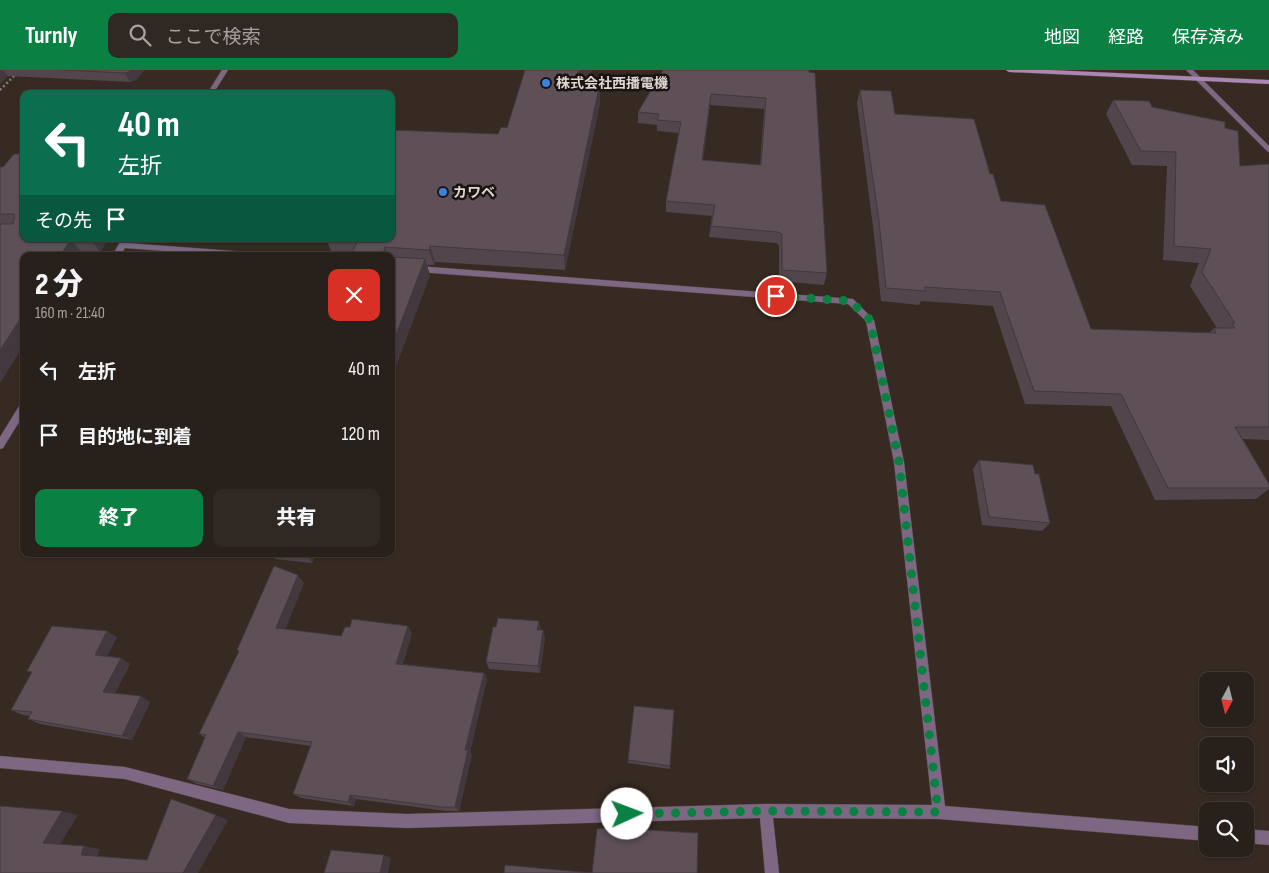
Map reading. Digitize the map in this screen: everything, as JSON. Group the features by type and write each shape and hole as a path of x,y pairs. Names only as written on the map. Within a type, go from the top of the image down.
{"main road":[{"path":"1010,70 1269,82"}],"street":[{"path":"212,90 224,70"},
{"path":"1189,70 1269,150"},
{"path":"124,242 221,252"},
{"path":"395,267 850,301 870,320 899,462 938,812"},
{"path":"0,445 20,412"},
{"path":"0,762 125,773 289,816 407,821 766,811 938,812 1199,833"},
{"path":"766,811 772,873"},
{"path":"1254,837 1269,838"}],"path":[{"path":"0,90 20,70"}],"building":[{"path":"63,70 132,70 125,73"},
{"path":"525,70 580,70 568,85 599,87 564,255 430,246 429,250 384,247 385,252 352,252 357,243 351,242 395,242 395,130 498,134 501,127 507,128"},
{"path":"663,70 809,70 809,72 815,73 827,273 782,270 782,234 778,232 711,226 715,205 666,201 681,122 657,120 659,114 638,112","holes":["711,94 766,98 761,165 702,160"]},
{"path":"860,90 891,91 895,114 974,119 990,174 993,174 1001,201 1045,205 1091,329 1216,333 1214,328 1235,328 1232,323 1235,323 1202,272 1211,249 1174,246 1176,152 1141,151 1113,100 1149,101 1152,107 1225,122 1225,128 1238,131 1240,166 1269,164 1269,427 1235,427 1269,484 1269,488 1168,488 1121,394 1034,391 1000,292 925,287 925,291 886,288 879,221"},
{"path":"20,151 20,242 69,242 63,252 20,252 20,319 0,350 0,224 13,224 15,216 14,214 0,214 0,167 3,167 14,154 18,154"},
{"path":"395,257 425,259 395,338"},
{"path":"979,460 1033,465 1035,474 1039,474 1050,523 989,517"},
{"path":"274,566 298,575 276,628 341,636 345,627 350,627 352,619 408,626 396,664 484,673 465,750 468,750 455,807 441,807 350,795 348,802 293,794 312,742 238,732 213,786 187,779 206,735 199,734 239,651 237,650"},
{"path":"498,618 539,621 537,630 543,630 538,666 486,662 493,627 496,627"},
{"path":"52,626 107,631 95,655 121,658 103,692 141,696 122,736 28,719 32,712 11,710 32,672 27,671"},
{"path":"634,706 674,710 670,766 628,760"},
{"path":"171,799 216,815 183,873 0,873 0,806 62,811 43,843 84,846 81,855 147,860"},
{"path":"632,825 631,829 698,833 697,873 592,873 597,829"},
{"path":"331,850 384,855 380,873 324,873"},
{"path":"505,865 592,873 504,873"}],"place":[{"name":"株式会社西播電機","path":"546,83"},
{"name":"カワベ","path":"443,192"}],"route":[{"path":"627,814 766,811 938,812 899,462 870,320 850,301 776,296"}]}
